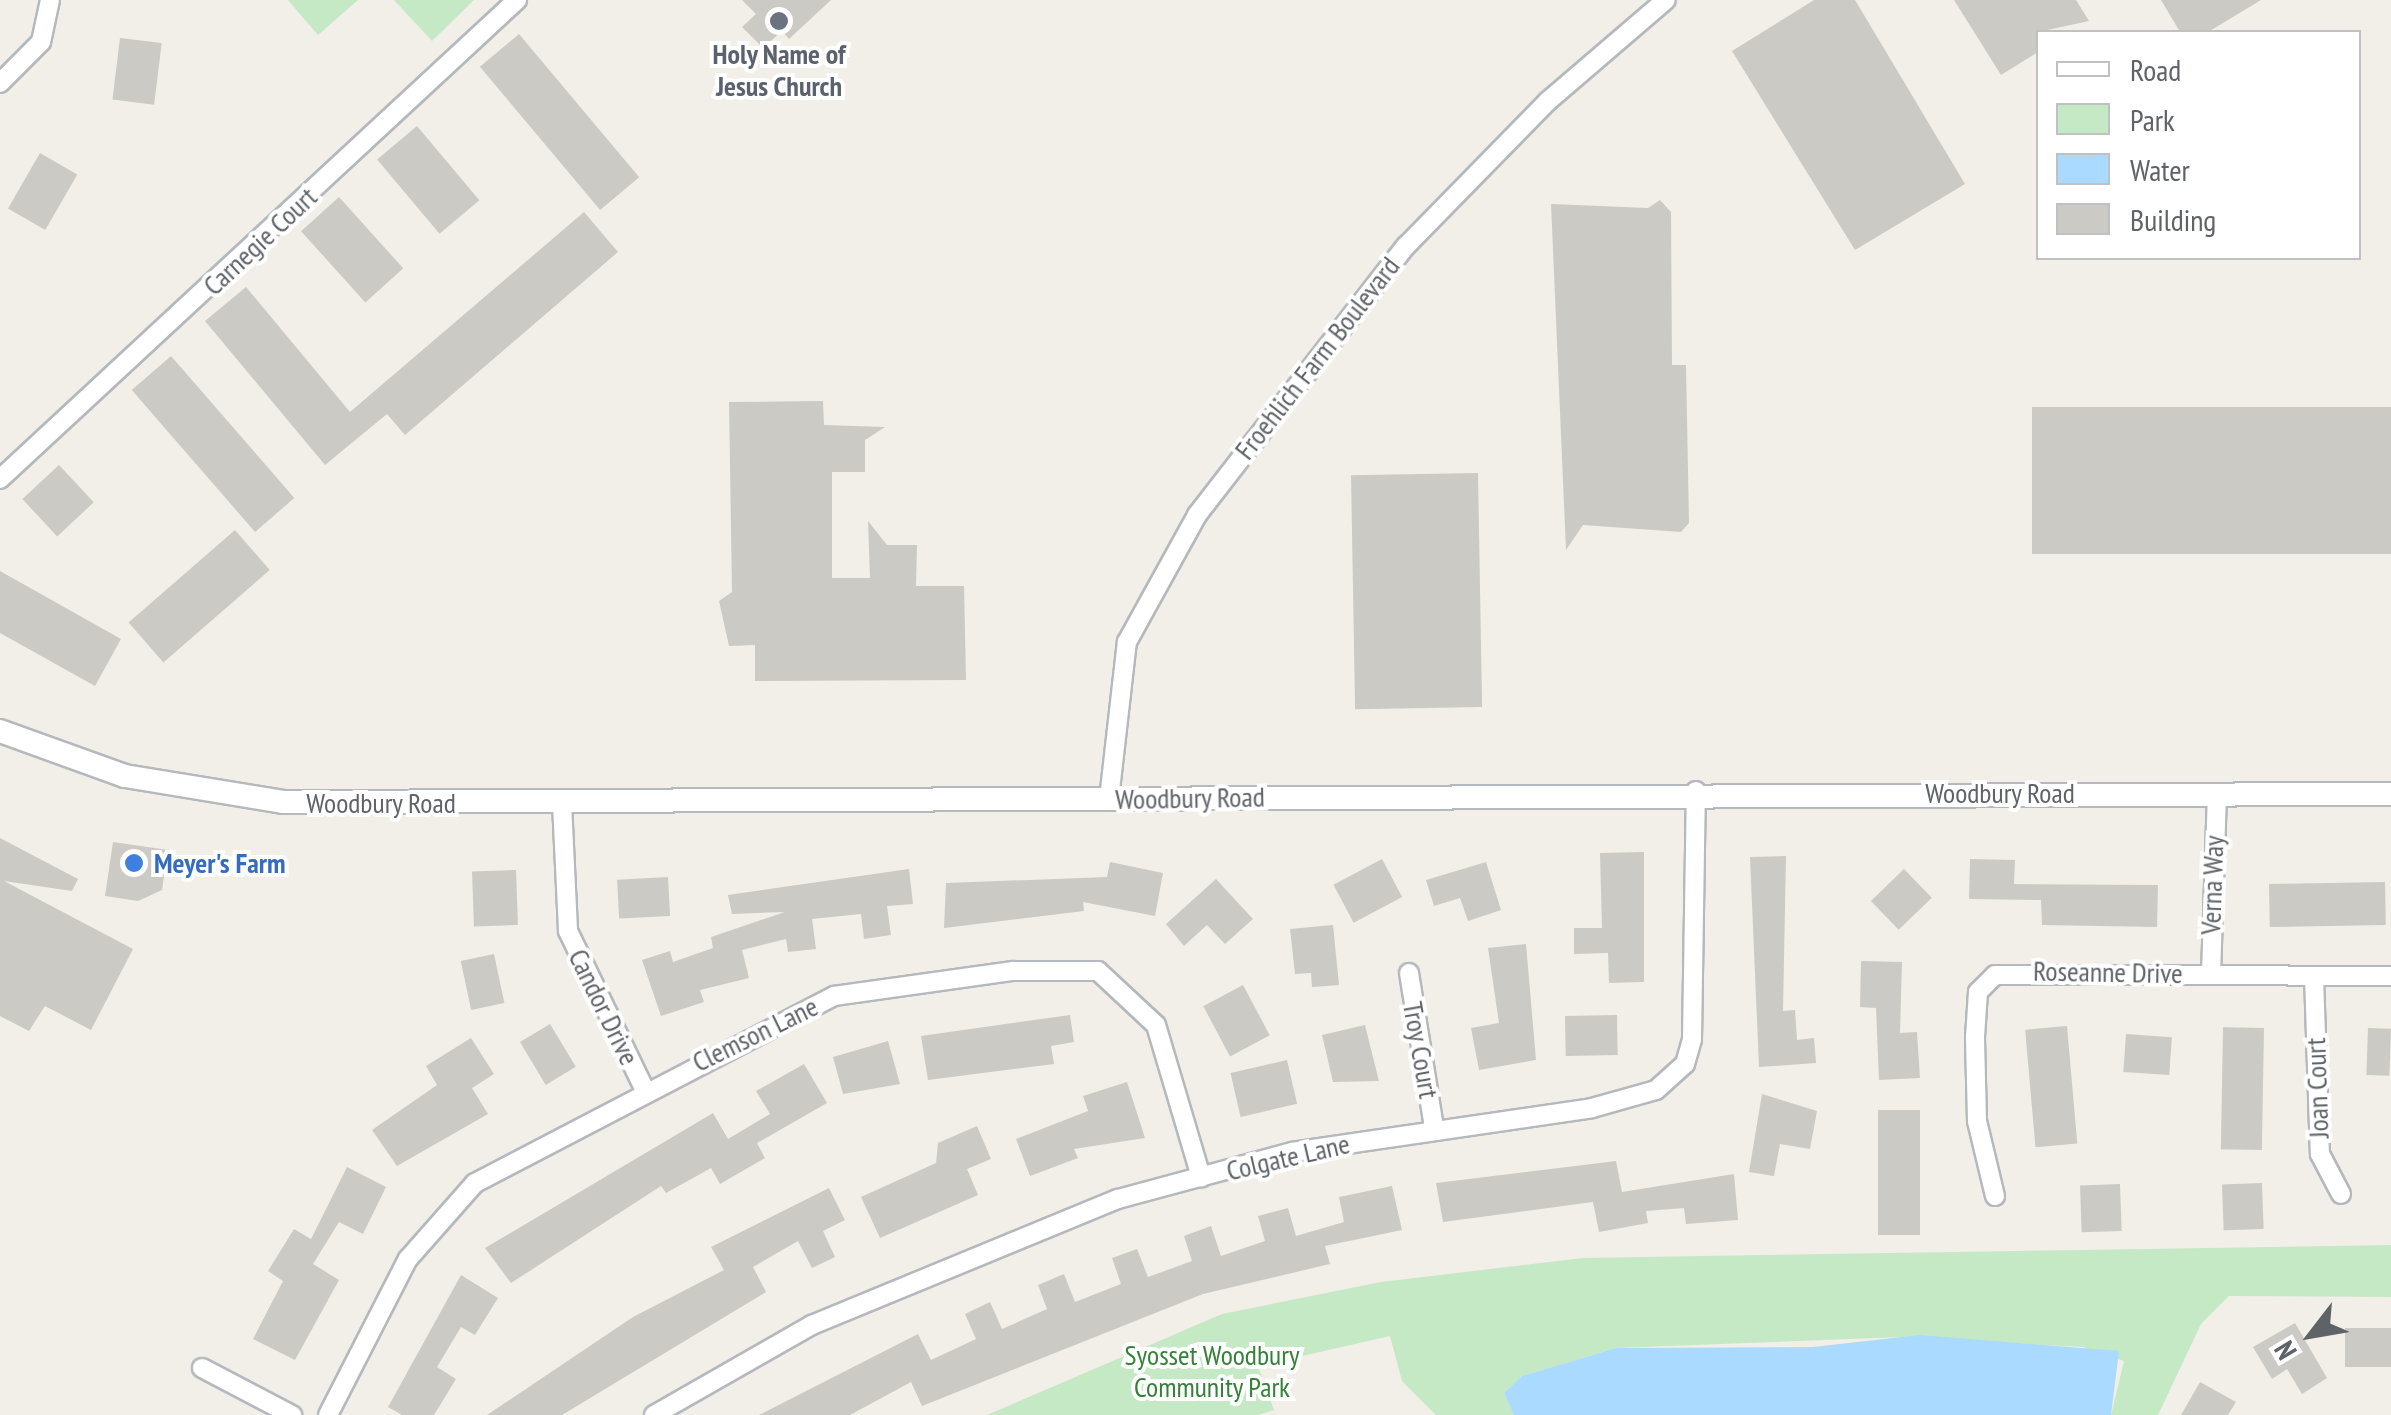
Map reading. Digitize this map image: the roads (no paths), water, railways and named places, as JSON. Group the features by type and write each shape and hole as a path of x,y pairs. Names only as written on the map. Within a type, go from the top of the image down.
{"main road":[{"name":"Woodbury Road","path":"0,732 126,776 220,795 562,803 1696,791 2391,794"}],"street":[{"path":"0,83 41,42 50,0"},
{"name":"Carnegie Court","path":"0,479 517,0"},
{"name":"Froehlich Farm Boulevard","path":"1109,799 1127,642 1203,507 1406,246 1548,101 1666,0"},
{"name":"Colgate Lane","path":"654,1415 932,1270 1201,1177 1434,1127 1592,1108 1656,1090 1685,1064 1698,989 1696,791"},
{"name":"Verna Way","path":"2212,974 2217,795"},
{"name":"Candor Drive","path":"562,803 568,931 645,1090"},
{"name":"Clemson Lane","path":"328,1415 438,1218 475,1183 645,1090 834,996 1013,971 1098,971 1156,1025 1201,1177"},
{"name":"Troy Court","path":"1408,974 1434,1127"},
{"name":"Roseanne Drive","path":"1995,1196 1977,1120 1976,1036 1978,992 1995,975 2391,976"},
{"name":"Joan Court","path":"2314,976 2320,1154 2341,1194"},
{"path":"202,1368 292,1415"}],"water":[{"path":"1920,1335 2119,1351 2111,1415 1514,1415 1504,1393 1522,1376 1616,1348 1813,1347"}],"place":[{"name":"Holy Name of Jesus Church","path":"779,21"},
{"name":"Meyer's Farm","path":"134,863"}],"park label":[{"name":"Syosset Woodbury Community Park","path":"1212,1371"}]}
